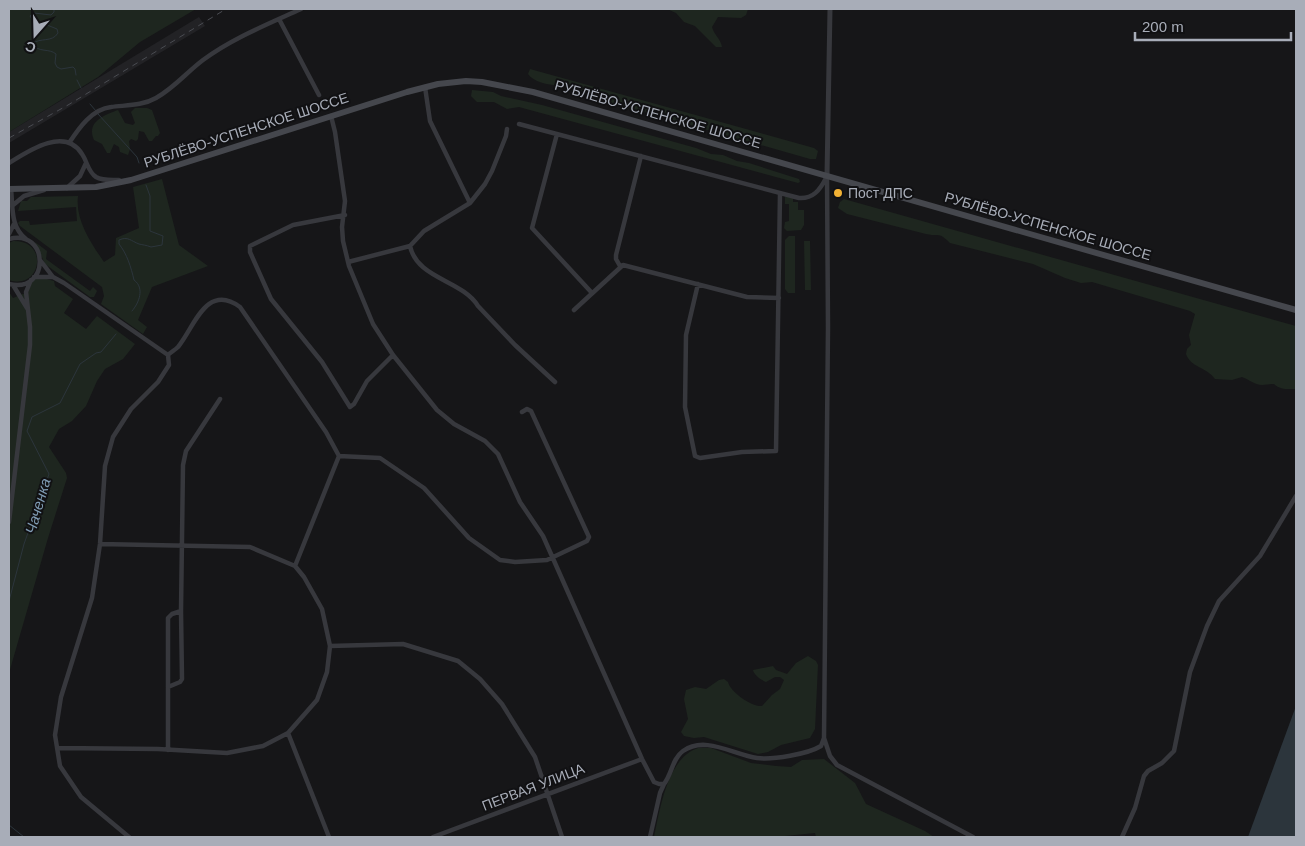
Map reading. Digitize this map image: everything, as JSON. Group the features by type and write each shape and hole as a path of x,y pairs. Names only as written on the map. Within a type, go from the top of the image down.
{"main road":[{"name":"РУБЛЁВО-УСПЕНСКОЕ ШОССЕ","path":"10,189 96,187 131,180 330,116 438,84 482,82 516,88 827,175 1296,310"}],"street":[{"path":"69,143 82,124 92,116 106,108 142,103 157,98 182,79 202,60 230,43 301,9"},
{"path":"830,9 827,175 828,327 824,738 830,756 836,765 973,837"},
{"path":"279,19 319,95"},
{"path":"425,88 430,122 470,203"},
{"path":"330,116 335,132 345,201 342,236 348,262 373,324 393,355 437,410 454,424 485,441 498,454 520,502 541,530 642,759 654,782 664,784"},
{"path":"519,124 799,198 812,196 819,191 827,175"},
{"path":"348,262 410,246 424,231 470,203 485,184 492,171 507,129"},
{"path":"557,134 532,228 592,293"},
{"path":"9,163 31,149 50,142 60,141 69,143 79,150 91,172 97,178 131,180"},
{"path":"620,266 616,255 641,156"},
{"path":"66,188 80,176 86,161"},
{"path":"12,206 26,194 50,188"},
{"path":"10,189 14,224 19,233 36,247 40,260 52,277 80,293 168,355 169,365 158,382 131,409 113,438 105,466 100,544 92,598 61,697 55,735 60,766 81,797 129,837"},
{"path":"698,284 687,330 685,403 693,453 697,458 742,452 776,451 780,193"},
{"path":"9,200 12,206"},
{"path":"345,215 293,225 250,246 250,252 272,299 322,362 350,407 354,404 367,381 393,355"},
{"path":"9,234 14,224"},
{"path":"9,239 20,238 29,241"},
{"path":"410,246 417,262 440,279 462,290 474,299 478,306 515,345 555,382"},
{"path":"9,522 30,345 26,292 39,269 40,260"},
{"path":"574,310 620,266 627,265 747,297 779,298"},
{"path":"11,284 22,284 33,279 52,277"},
{"path":"11,284 28,309"},
{"path":"168,355 177,348 194,319 204,308 218,300 232,301 240,307 326,432 339,456"},
{"path":"168,687 180,682 182,679 181,545 183,465 186,452 220,399"},
{"path":"339,456 380,458 424,488 470,538 500,560 515,562 546,560 554,558 587,541 588,537 531,410 527,409 522,412"},
{"path":"295,566 339,456"},
{"path":"1122,837 1144,776 1148,771 1162,763 1174,751 1190,672 1218,601 1260,556 1296,496"},
{"path":"57,748 228,753 263,746 288,733 317,700 327,672 330,646 322,609 304,577 295,566 250,547 100,544"},
{"path":"168,750 168,618 172,614 181,611"},
{"path":"330,646 404,644 458,661 480,679 502,704 536,758 562,837"},
{"path":"288,733 329,837"},
{"path":"650,837 660,793 677,757 683,751 705,744 744,756 765,759 811,750 821,746 824,738"},
{"name":"ПЕРВАЯ УЛИЦА","path":"433,837 642,759"}],"shaded area":[{"path":"9,9 196,9 140,42 98,77 9,132"},
{"path":"667,9 748,9 746,15 741,18 718,17 712,27 722,47 716,47 695,26 684,22 676,13"},
{"path":"199,17 205,26 9,143 9,132"},
{"path":"530,69 814,148 818,151 816,159 810,159 574,92 562,85 553,85 534,80 528,74"},
{"path":"472,90 493,92 501,96 542,105 696,148 711,154 723,155 737,161 799,179 800,182 519,107 507,109 494,102 477,102 471,96"},
{"path":"135,108 152,110 160,133 152,141 149,141 144,132 139,131 136,141 131,139 129,141 130,149 128,155 120,152 119,147 114,144 110,153 107,153 102,144 94,140 92,128 94,124 107,114 118,110 125,123 133,125 135,123 131,112"},
{"path":"162,179 179,245 208,266 152,287 138,320 147,327 143,334 101,304 104,296 102,287 18,223 20,221 29,221 30,225 77,221 76,207 18,211 21,201 27,201 31,197 78,196 81,222 89,239 104,262 115,255 116,238 139,228 133,187"},
{"path":"785,196 793,198 793,202 798,202 798,210 804,210 804,225 801,230 787,231 784,228 785,222 789,221 789,204 785,204"},
{"path":"844,199 1296,326 1296,389 1281,388 1274,384 1259,385 1242,377 1232,380 1215,379 1208,372 1195,365 1188,359 1186,354 1187,349 1191,345 1189,335 1195,314 1190,311 1092,282 1081,283 1033,264 950,243 941,236 847,214 838,208 840,202"},
{"path":"789,236 795,236 795,293 788,293 785,289 785,240"},
{"path":"13,241 25,243 32,248 36,256 37,264 34,272 28,278 20,281 9,280 9,243"},
{"path":"804,241 810,241 811,290 805,290"},
{"path":"35,242 47,251 46,259 90,291 93,287 97,291 94,297 90,297 45,264"},
{"path":"43,278 54,281 55,286 73,299 64,313 86,329 97,316 135,344 123,359 105,369 97,381 86,406 72,421 59,429 49,447 66,473 67,478 9,673 9,292 13,298 28,292 35,279"},
{"path":"808,656 816,661 818,665 815,729 810,738 781,745 768,752 758,754 704,737 684,736 681,732 688,719 684,699 686,690 695,687 706,689 719,680 724,679 742,698 762,706 780,689 784,680 780,677 775,677 766,682 758,677 753,670 773,666 776,670 787,674 796,663"},
{"path":"1296,706 1296,837 1248,837"},
{"path":"698,748 711,748 751,763 776,766 791,767 802,760 824,759 855,783 866,804 934,837 816,837 815,833 775,837 654,837 662,800 672,773 687,754"}],"waterway":[{"name":"Чаченка","path":"54,9 51,15 34,13 30,16 32,19 57,29 58,33 53,38 32,44 38,49 56,54 55,63 57,67 61,69 73,67 76,75"},
{"name":"Чаченка","path":"77,80 81,88"},
{"name":"Чаченка","path":"90,104 96,111"},
{"name":"Чаченка","path":"98,114 137,157 139,163"},
{"name":"Чаченка","path":"132,311 139,300 140,291 119,244 119,240 127,239 151,247 162,245 163,236 150,231 150,196 146,185"},
{"name":"Чаченка","path":"9,601 24,544 49,474 27,431 32,417 60,403 80,364 96,353 101,352 116,334"},
{"name":"Чаченка","path":"9,825 24,837"}],"railway":[{"path":"9,138 68,105 226,9"}],"place":[{"name":"Пост ДПС","path":"838,193"}]}
